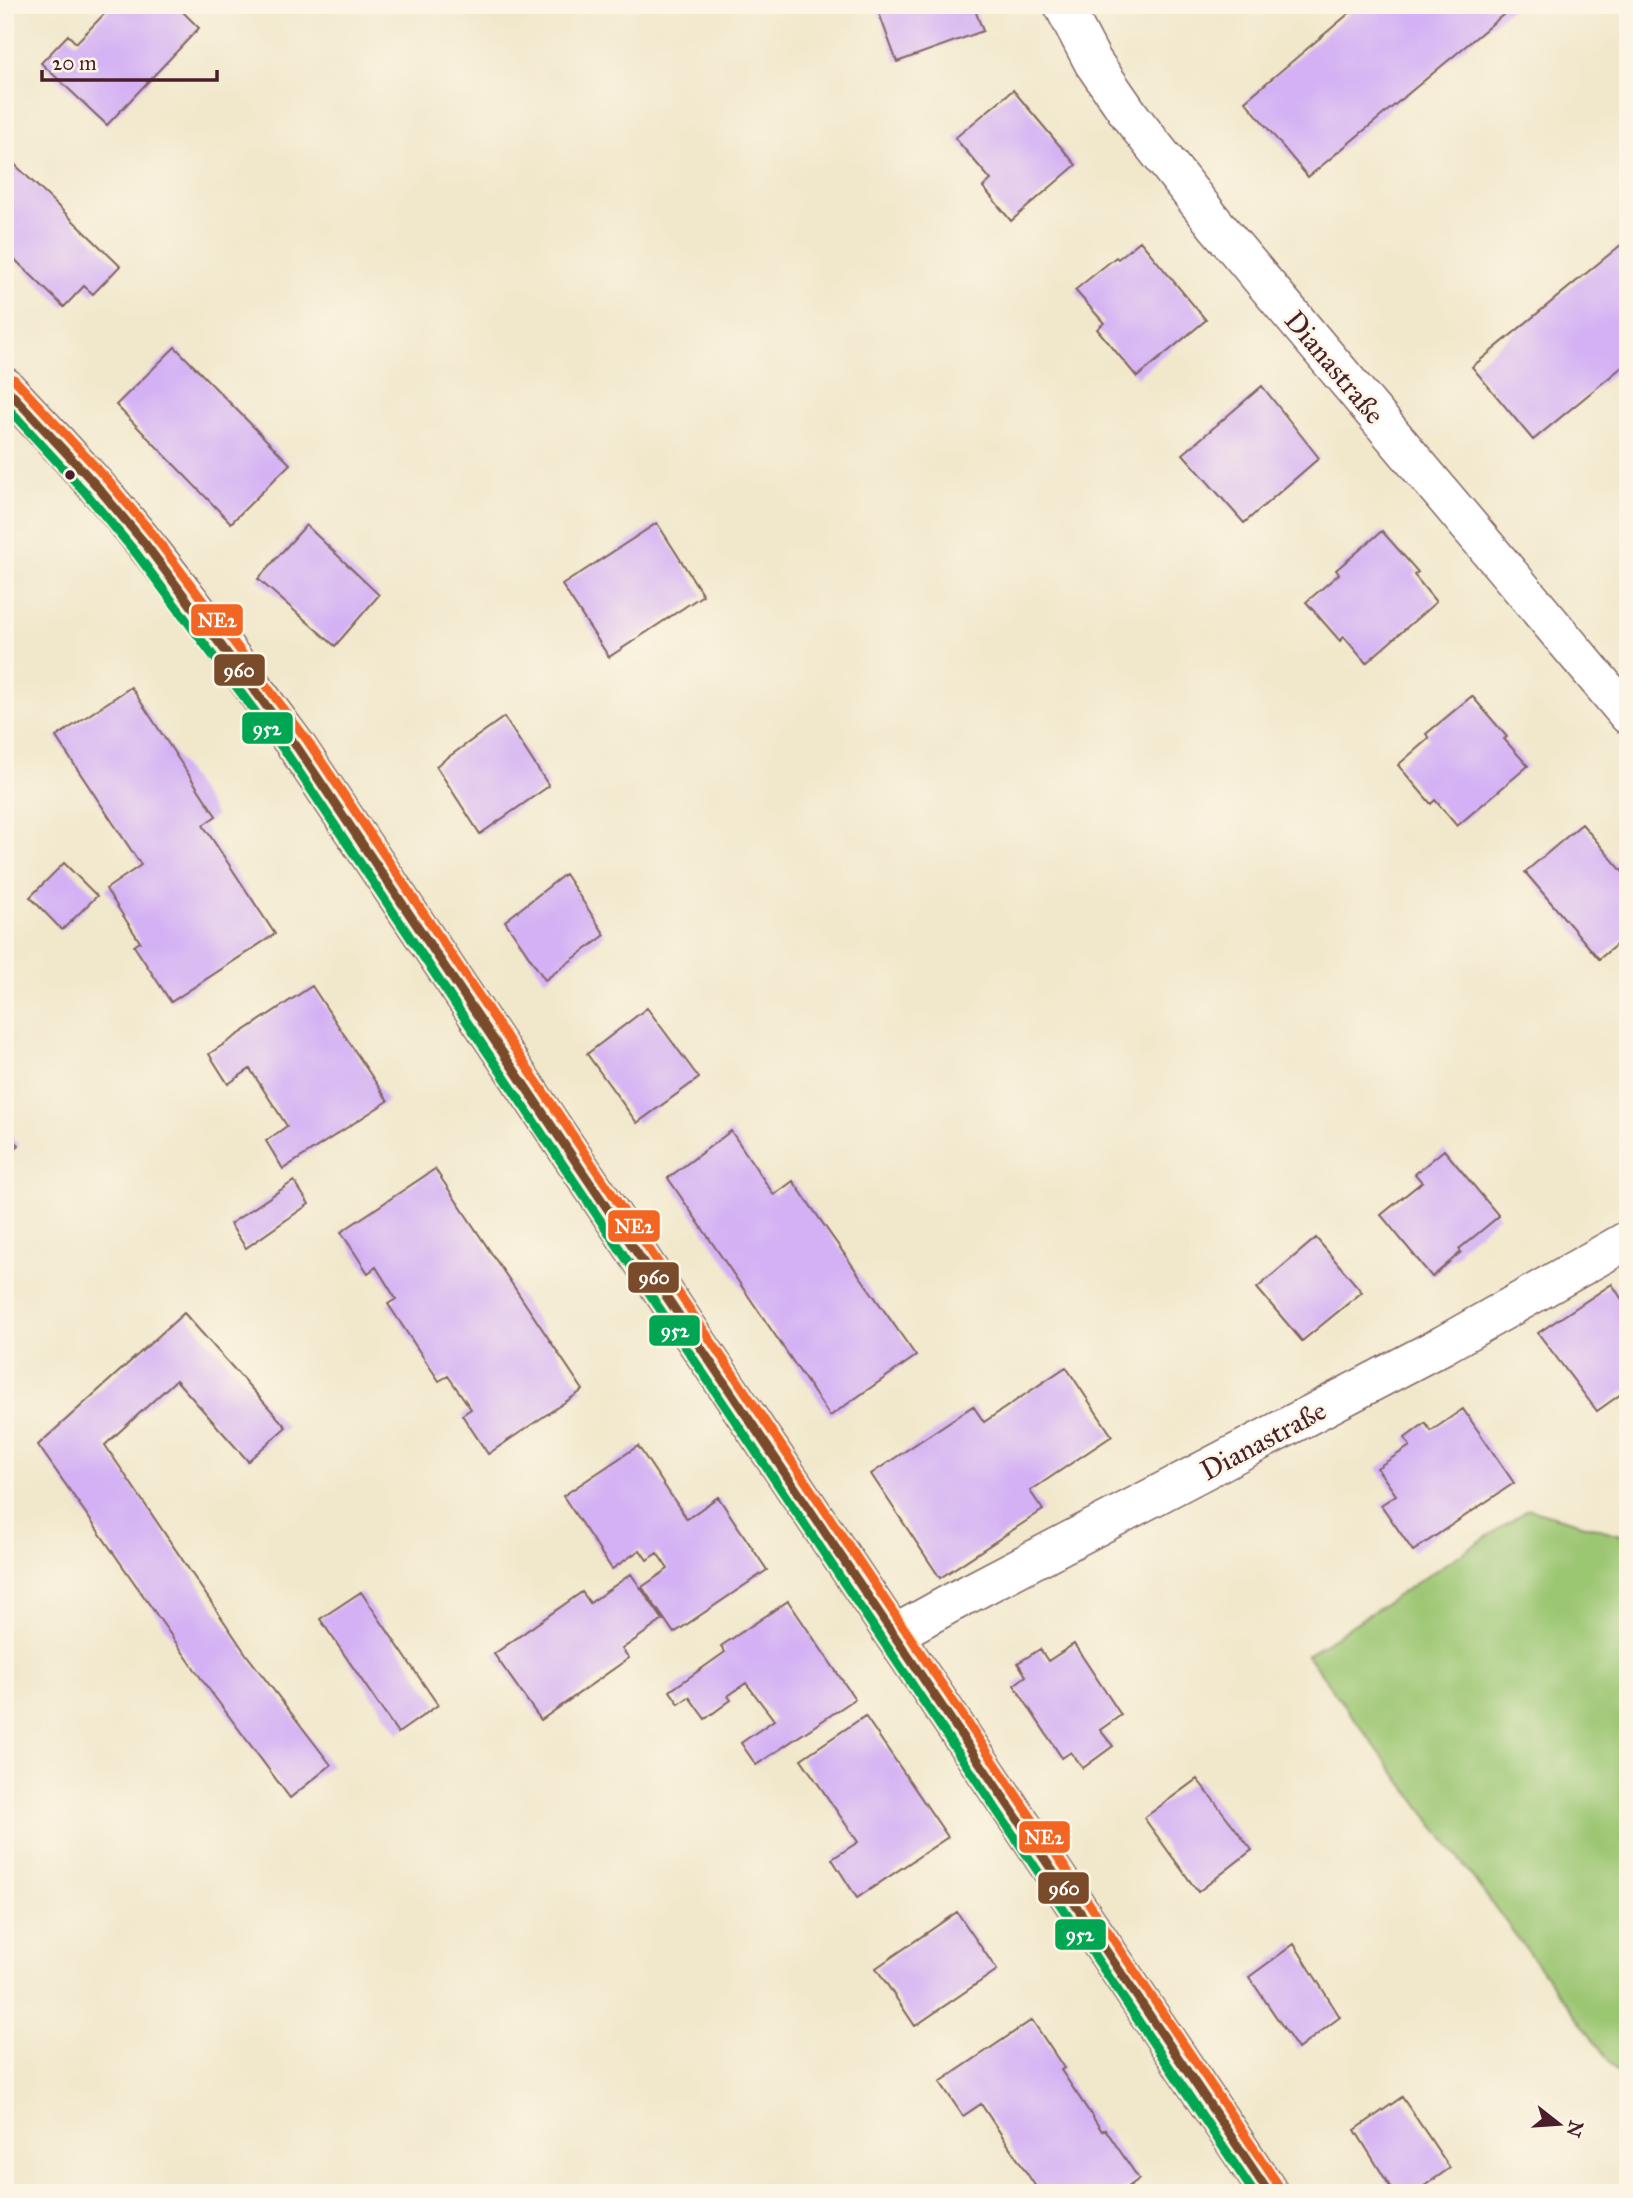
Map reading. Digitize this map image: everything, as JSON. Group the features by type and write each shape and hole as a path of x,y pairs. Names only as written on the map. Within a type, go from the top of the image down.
{"main road":[{"name":"Dianastraße","path":"1063,5 1093,62 1169,167 1628,715"},
{"path":"5,387 79,466 164,568 297,747 1269,2193"},
{"name":"Dianastraße","path":"895,1634 951,1602 1443,1345 1628,1240"}],"green space":[{"path":"1529,1509 1628,1537 1628,2086 1307,1655"}],"building":[{"path":"113,5 176,5 199,28 107,125 41,63 68,35 76,43"},
{"path":"876,5 973,5 983,31 897,62"},
{"path":"1359,5 1515,5 1308,177 1245,101"},
{"path":"1013,90 1076,165 1011,221 983,187 991,180 955,138"},
{"path":"5,155 120,266 93,294 84,286 64,307 5,250"},
{"path":"1628,239 1628,362 1533,440 1472,367"},
{"path":"1140,241 1206,320 1137,377 1097,329 1104,323 1075,290"},
{"path":"175,347 290,464 231,523 116,405"},
{"path":"1262,386 1319,458 1244,523 1183,454"},
{"path":"657,523 703,595 609,657 562,585"},
{"path":"306,525 379,595 335,646 258,579"},
{"path":"1382,531 1418,572 1414,575 1436,602 1366,663 1344,637 1340,641 1306,602 1339,574 1336,570"},
{"path":"131,687 216,816 203,825 275,934 171,1002 134,946 140,942 106,889 141,865 56,737"},
{"path":"1472,696 1528,766 1457,826 1435,800 1431,804 1398,765 1429,738 1426,734"},
{"path":"504,717 549,786 480,834 436,766"},
{"path":"1582,824 1628,878 1628,935 1599,959 1525,872"},
{"path":"64,863 97,896 62,930 30,897"},
{"path":"565,874 605,935 545,980 505,921"},
{"path":"312,986 388,1101 283,1169 266,1141 287,1126 250,1069 228,1084 209,1054"},
{"path":"647,1008 699,1078 637,1123 587,1054"},
{"path":"731,1131 774,1195 793,1181 916,1356 830,1416 668,1178"},
{"path":"5,1132 19,1145 5,1159"},
{"path":"1444,1150 1499,1216 1459,1249 1461,1252 1432,1277 1381,1215 1422,1182 1415,1174"},
{"path":"435,1169 583,1390 488,1454 462,1415 471,1409 448,1376 439,1381 388,1304 396,1299 376,1267 368,1273 341,1232"},
{"path":"294,1181 309,1204 246,1248 230,1224"},
{"path":"1316,1238 1362,1292 1302,1341 1257,1288"},
{"path":"1612,1284 1628,1309 1628,1389 1597,1411 1538,1333"},
{"path":"184,1313 286,1427 248,1461 176,1380 105,1445 246,1654 331,1765 290,1798 205,1684 38,1445"},
{"path":"1066,1367 1112,1436 1030,1491 1043,1510 940,1578 871,1474 973,1406 984,1422"},
{"path":"1463,1409 1514,1483 1413,1551 1381,1505 1396,1495 1377,1468 1410,1446 1405,1438 1425,1423 1431,1431"},
{"path":"638,1446 687,1519 718,1497 767,1570 674,1633 642,1587 668,1569 657,1553 647,1560 640,1550 612,1569 563,1496"},
{"path":"631,1574 663,1620 622,1649 629,1658 541,1720 494,1654 582,1592 590,1603"},
{"path":"361,1592 438,1705 398,1733 320,1619"},
{"path":"788,1601 855,1699 756,1765 741,1743 774,1720 746,1683 728,1696 731,1700 705,1719 689,1697 679,1704 670,1691 725,1652 721,1646"},
{"path":"1074,1644 1121,1715 1100,1730 1113,1746 1083,1768 1071,1752 1062,1758 1014,1685 1026,1676 1018,1663 1040,1649 1048,1661"},
{"path":"865,1716 948,1837 857,1898 832,1859 858,1842 801,1759"},
{"path":"1197,1779 1252,1850 1198,1892 1144,1818"},
{"path":"957,1912 997,1970 915,2026 876,1968"},
{"path":"1294,1944 1340,2017 1298,2049 1249,1977"},
{"path":"1032,2020 1064,2068 1061,2070 1102,2131 1105,2129 1139,2179 1120,2193 1040,2193 981,2104 963,2116 940,2082"},
{"path":"1402,2097 1450,2168 1414,2193 1394,2193 1355,2130"}],"transit line":[{"name":"NE2","path":"14,379 104,476 155,537 307,740 1279,2186"},
{"name":"960","path":"5,387 95,484 146,545 297,747 1269,2193"},
{"name":"952","path":"5,405 85,492 136,553 287,754 1254,2193"}]}
